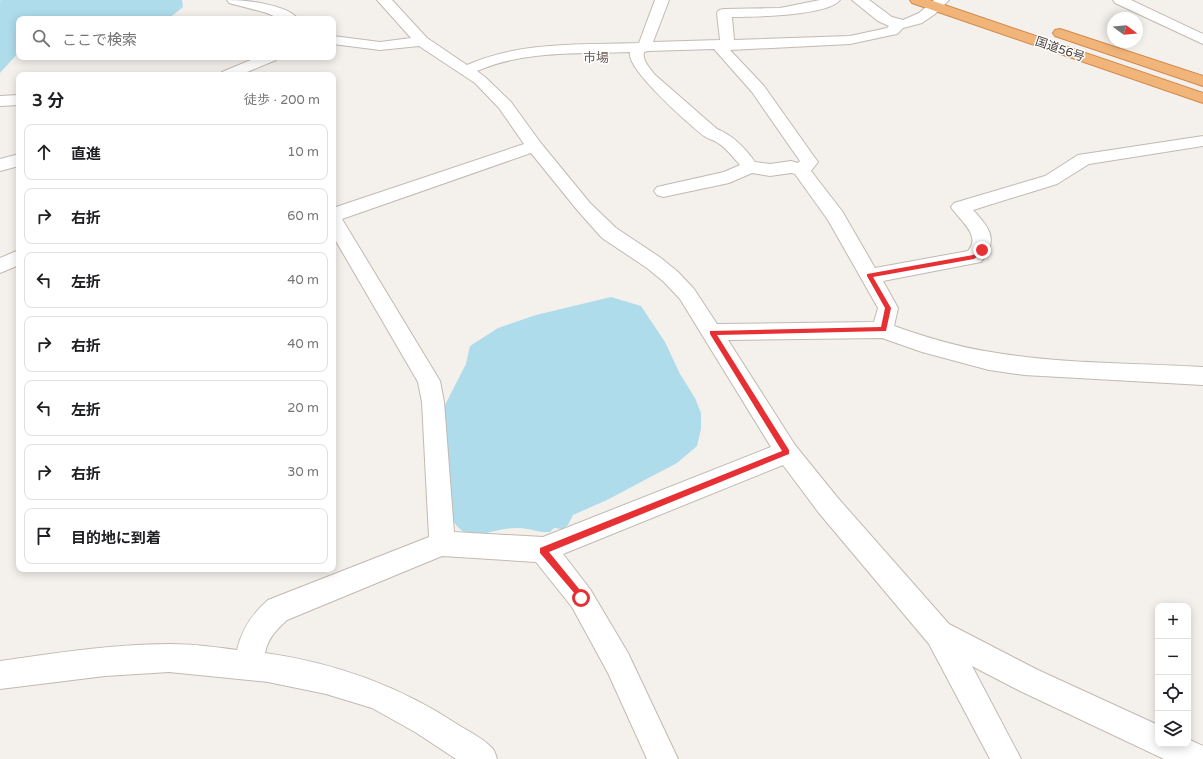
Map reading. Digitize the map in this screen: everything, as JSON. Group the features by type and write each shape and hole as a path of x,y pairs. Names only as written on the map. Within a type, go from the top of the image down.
{"highway":[{"name":"国道56号","path":"916,0 938,3 1203,98"},
{"name":"国道56号","path":"1050,29 1203,81"}],"street":[{"path":"234,0 282,11"},
{"path":"384,0 422,41 480,80 505,105 534,146 584,207 610,233 671,277 686,294 712,332 787,452 828,505 939,634 1006,759"},
{"path":"662,0 636,56 639,64 649,77 711,133 722,137 737,150 750,167"},
{"path":"801,170 809,162 758,89 723,46 724,13 760,13 817,7 833,0"},
{"path":"859,0 888,20 899,24 925,17 938,3"},
{"path":"1120,0 1203,40"},
{"path":"466,71 480,64 513,54 544,50 723,46 850,40 892,31 899,24"},
{"path":"336,40 380,46 422,41"},
{"path":"234,72 264,60"},
{"path":"0,101 16,100"},
{"path":"870,276 974,257 982,250 984,241 980,232 960,207 1050,180 1084,159 1203,141"},
{"path":"336,214 534,146"},
{"path":"0,165 16,161"},
{"path":"663,191 729,177 750,167 770,170 792,167 801,170 835,216 888,308 883,330"},
{"path":"336,225 429,381 433,402 442,544"},
{"path":"0,266 16,258"},
{"path":"712,332 883,330 922,344 996,362 1024,366 1203,376"},
{"path":"249,664 252,642 261,624 278,610 442,544 543,550 787,452"},
{"path":"543,550 581,598 618,663 663,759"},
{"path":"939,634 1028,680 1155,740"},
{"path":"0,675 90,664 169,658 249,664 315,676 366,691 403,709 446,734 482,759"},
{"path":"1171,747 1197,759"}],"water":[{"path":"182,0 183,7 172,16 16,16 16,55 0,73 0,1"},
{"path":"611,297 641,306 665,342 680,374 695,398 701,413 701,429 697,446 677,463 607,500 573,515 568,525 562,529 554,528 550,532 545,532 525,528 516,528 478,534 470,534 463,531 456,524 449,513 444,407 466,364 470,346 498,328 536,315"}],"district":[{"name":"市場","path":"596,57"}],"route":[{"path":"581,598 543,550 787,452 712,332 883,330 888,308 870,276 974,257 982,250"}]}
